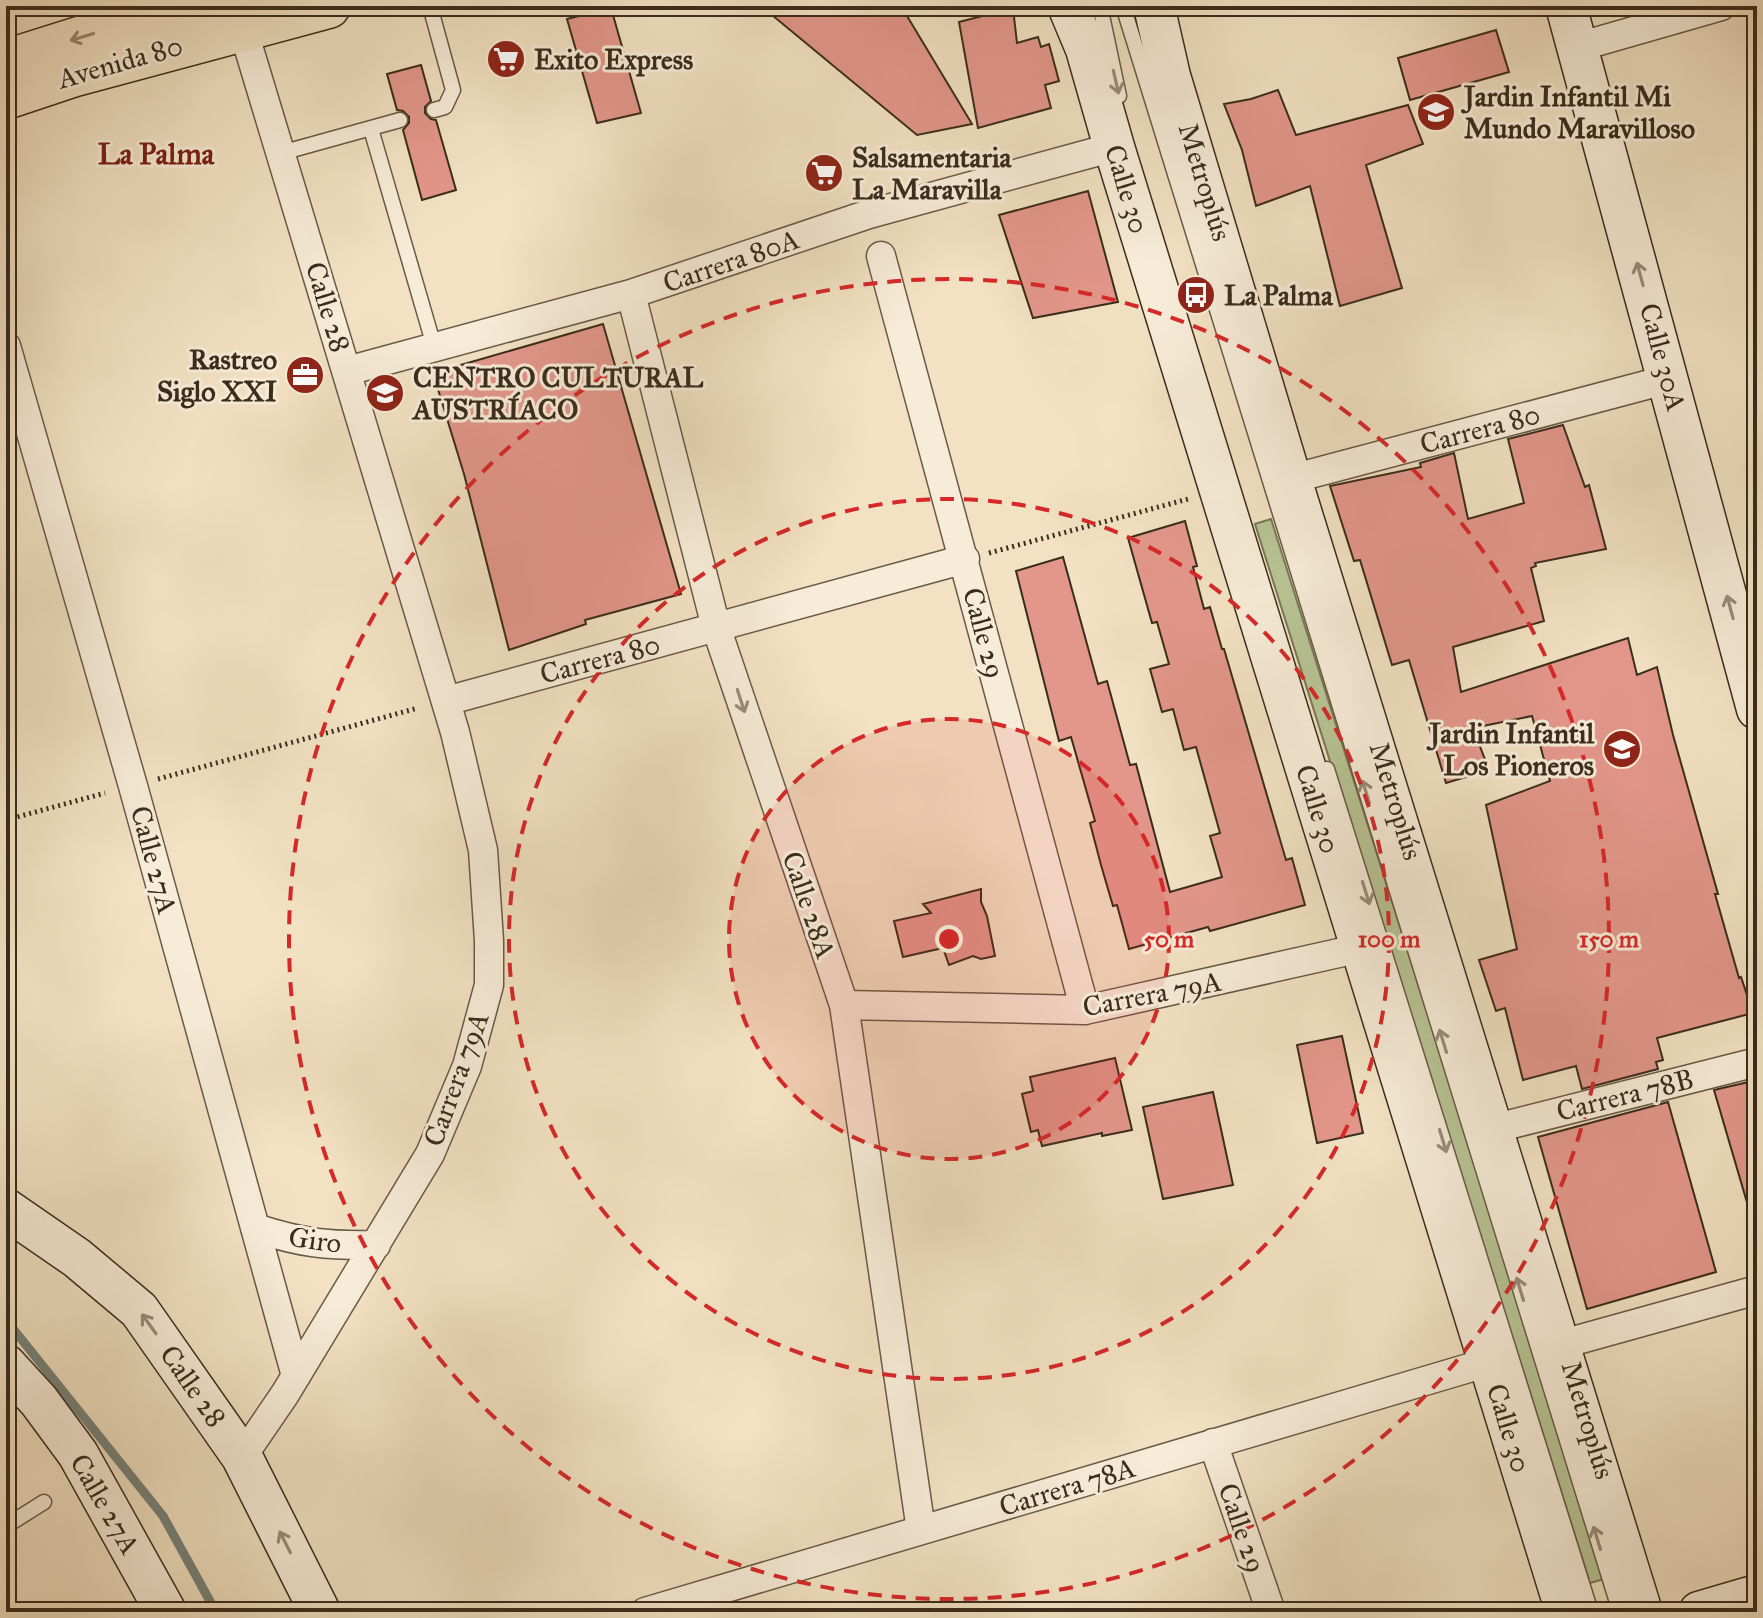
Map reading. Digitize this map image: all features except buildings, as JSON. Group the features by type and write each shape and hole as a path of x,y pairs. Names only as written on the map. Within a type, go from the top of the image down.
{"main road":[{"name":"Avenida 80","path":"6,62 184,6"},
{"name":"Avenida 80","path":"6,97 239,17 328,6"},
{"name":"Calle 30","path":"1068,6 1086,49 1566,1612"},
{"path":"1154,6 1170,76 1291,479 1642,1612"},
{"name":"Calle 30A","path":"1566,6 1757,709"},
{"name":"Calle 28","path":"6,1209 77,1258 139,1310 242,1457 320,1612"},
{"name":"Calle 27A","path":"6,1365 39,1401 78,1454 166,1612"},
{"path":"1699,1612 1757,1595"}],"street":[{"path":"1578,47 1721,6"},
{"name":"Calle 28","path":"239,17 446,701"},
{"name":"Carrera 80A","path":"347,371 631,294 869,214 1114,147"},
{"name":"Calle 29","path":"881,256 1085,1010"},
{"name":"Calle 28A","path":"631,294 716,627 844,1005 921,1530"},
{"name":"Calle 27A","path":"6,346 133,786 296,1376"},
{"name":"Carrera 80","path":"1291,479 1669,379"},
{"name":"Carrera 80","path":"446,701 965,559"},
{"name":"Carrera 79A","path":"242,1457 296,1376 430,1154 467,1066 489,985 483,850 446,701"},
{"name":"Carrera 79A","path":"844,1005 1085,1010 1361,948"},
{"name":"Carrera 78B","path":"1492,1129 1757,1062"},
{"name":"Giro","path":"255,1228 298,1242 330,1246 376,1245"},
{"path":"1559,1345 1757,1290"},
{"name":"Carrera 78A","path":"645,1612 1489,1362"},
{"name":"Calle 29","path":"1213,1443 1271,1612"}],"lane":[{"path":"430,6 453,90 445,107 434,110"},
{"path":"1100,6 1122,106"},
{"name":"Metroplús","path":"1123,6 1620,1612"},
{"path":"281,153 400,120"},
{"path":"371,129 434,346"},
{"name":"Metroplús","path":"1323,757 1591,1612"},
{"path":"6,1526 44,1502"}],"path":[{"path":"965,559 1194,498"},
{"path":"6,820 446,701"}],"green space":[{"path":"1271,519 1604,1579 1590,1583 1255,524"}],"waterway":[{"path":"6,1320 163,1516 216,1612"}],"place":[{"name":"Exito Express","path":"506,59"},
{"name":"Jardin Infantil Mi Mundo Maravilloso","path":"1436,112"},
{"name":"Salsamentaria La Maravilla","path":"824,173"},
{"name":"La Palma","path":"1196,295"},
{"name":"Rastreo Siglo XXI","path":"305,375"},
{"name":"CENTRO CULTURAL AUSTRÍACO","path":"385,393"},
{"name":"Jardin Infantil Los Pioneros","path":"1622,749"}],"district":[{"name":"La Palma","path":"156,154"}]}
